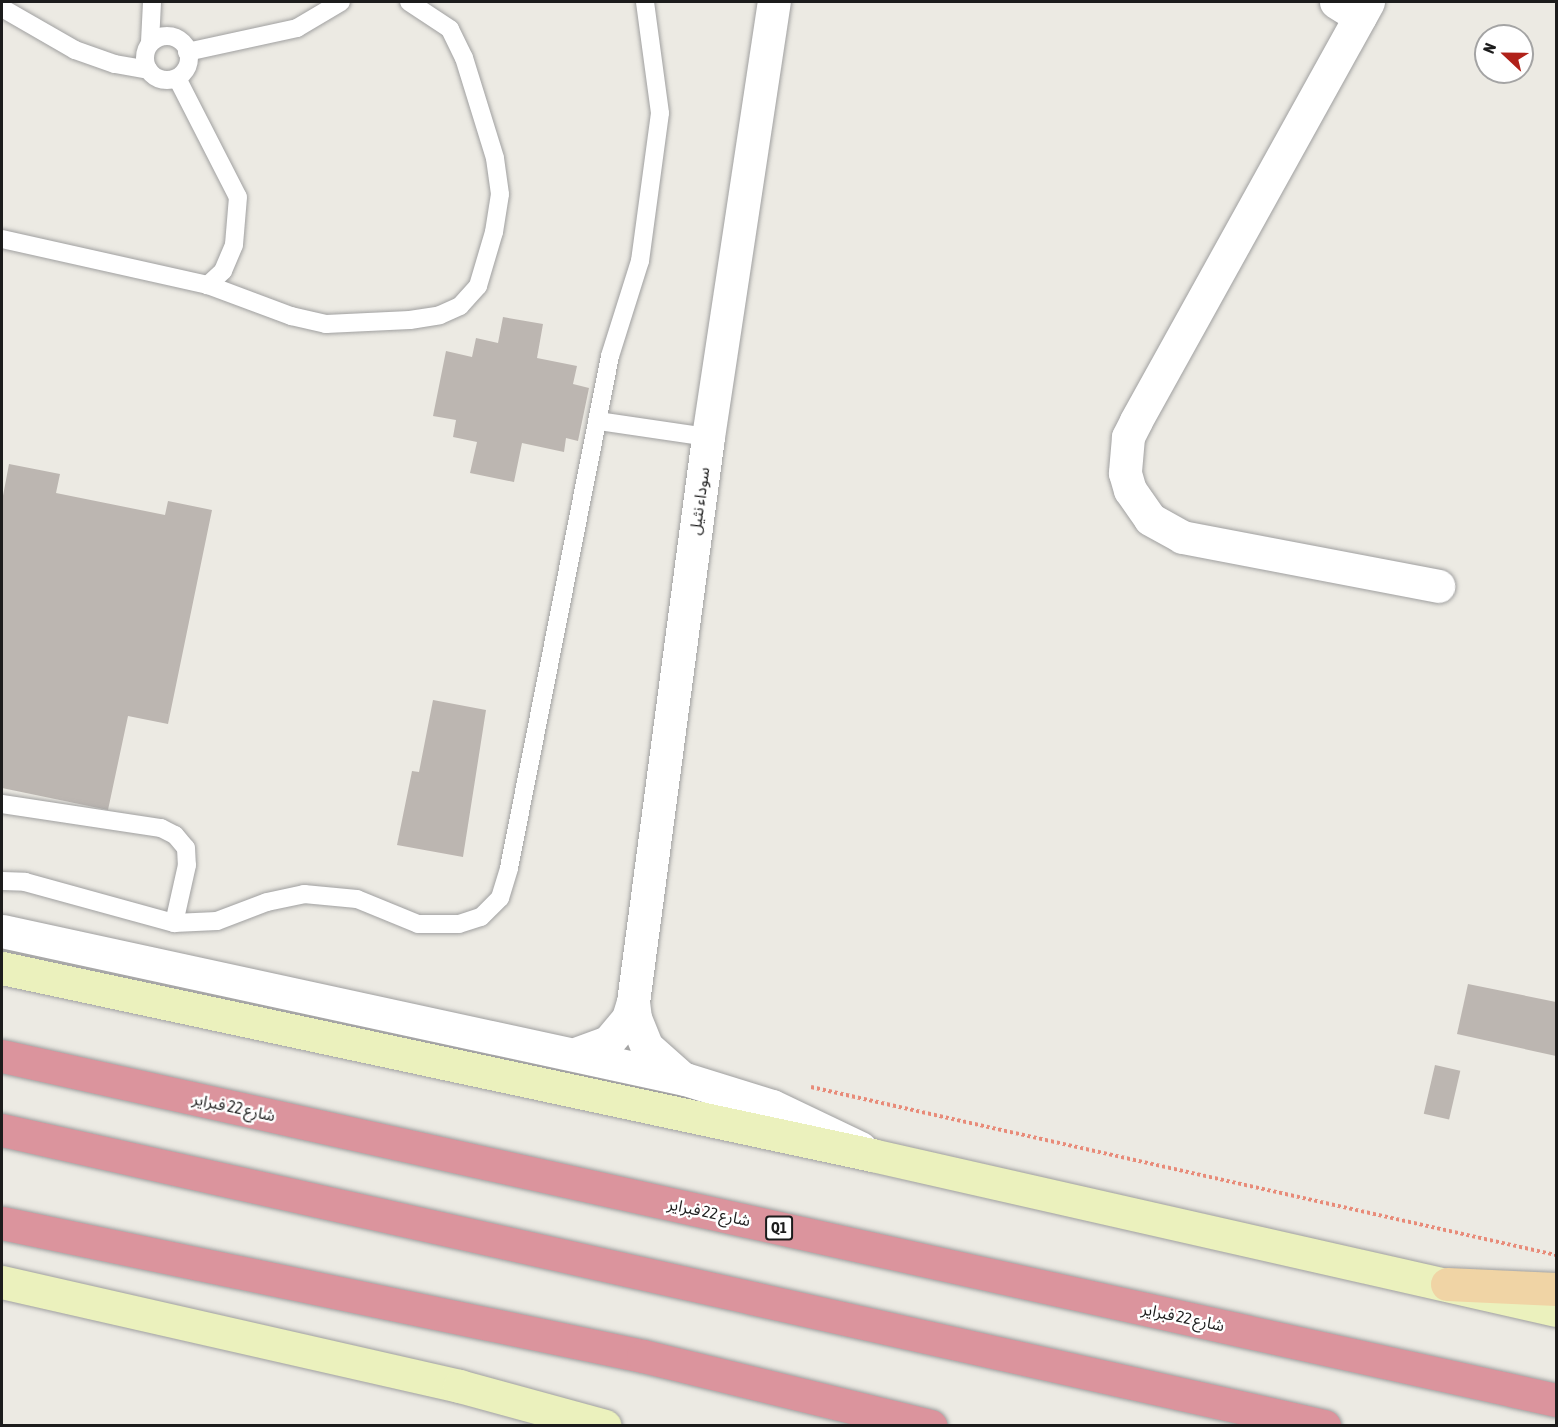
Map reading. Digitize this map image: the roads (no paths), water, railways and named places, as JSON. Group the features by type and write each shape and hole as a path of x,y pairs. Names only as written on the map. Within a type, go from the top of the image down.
{"highway":[{"name":"شارع 22 فبراير","path":"2,1056 1557,1400"},
{"path":"2,1130 1324,1425"},
{"path":"2,1223 643,1356 931,1425"}],"main road":[{"path":"2,968 872,1155 1557,1310"},
{"path":"2,1282 459,1386 565,1420 605,1425"},
{"path":"1447,1284 1557,1289"}],"street":[{"name":"سوداء نثيل","path":"578,1053 608,1042 628,1018 633,1002 708,437 774,2"},
{"path":"1355,7 1136,421 1128,438 1125,473 1130,490 1150,519 1182,537 1437,586"},
{"path":"2,931 578,1053 685,1079 772,1106 872,1155"},
{"name":"سوداء نثيل","path":"633,1002 635,1018 647,1047 685,1079"}],"lane":[{"path":"148,70 146,54 150,42 152,2"},
{"path":"187,52 297,28 341,2"},
{"path":"2,239 208,285 291,316 326,324 440,315 459,306 478,286 494,232 500,194 495,158 464,58 450,29 409,2"},
{"path":"2,880 25,882 174,922 217,921 267,902 304,894 357,899 418,924 459,924 481,917 500,898 509,868 610,356 640,261 660,113 645,2"},
{"path":"2,8 75,50 115,64 148,70 164,82 178,80 187,69 187,52 184,43 172,36 160,36 150,42"},
{"path":"178,80 238,197 234,245 223,271 208,285"},
{"path":"598,421 708,437"},
{"path":"2,804 161,828 175,835 186,848 187,865 174,922"}]}
